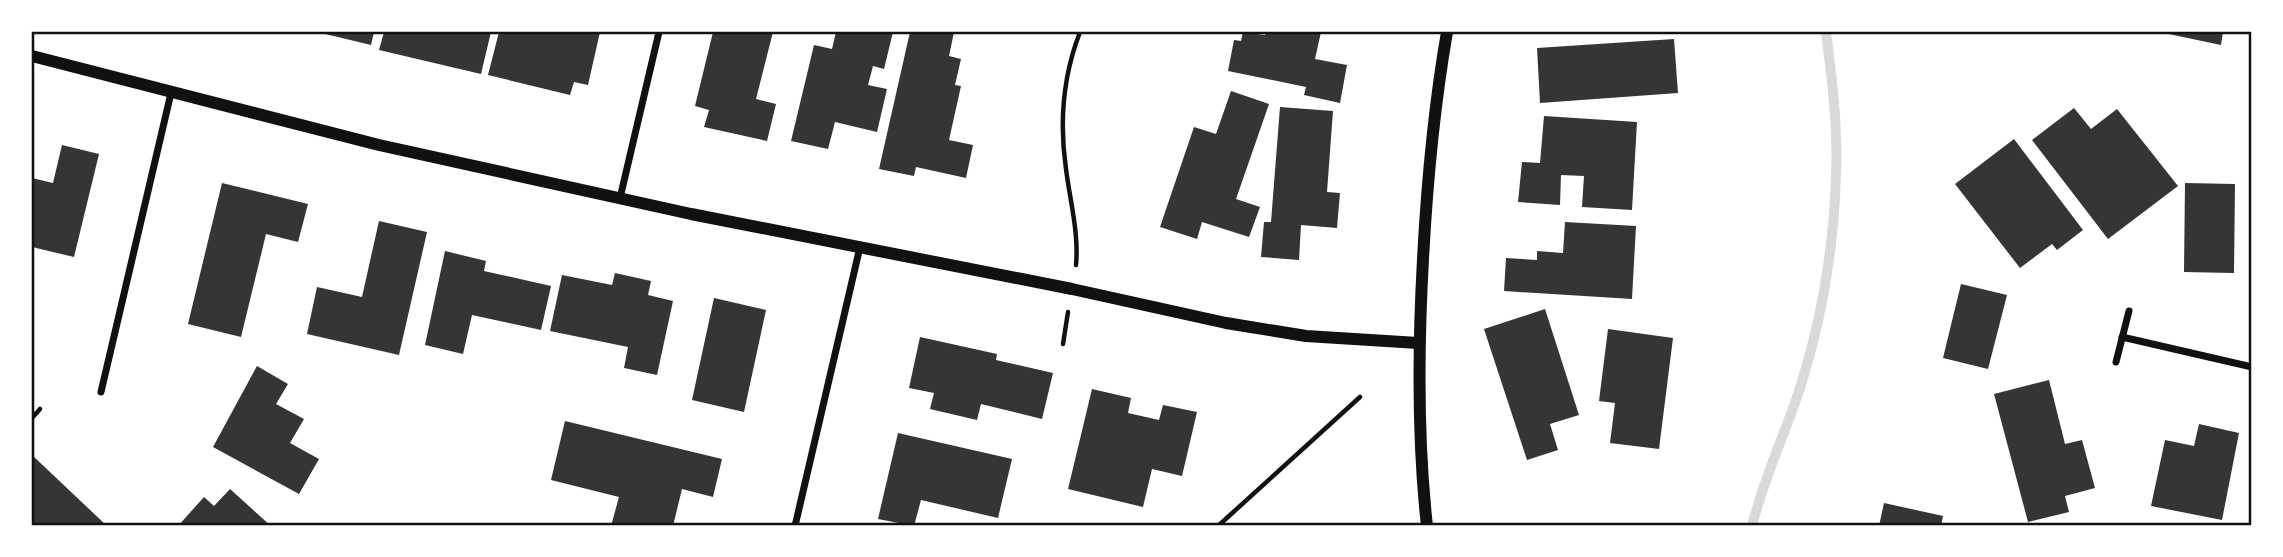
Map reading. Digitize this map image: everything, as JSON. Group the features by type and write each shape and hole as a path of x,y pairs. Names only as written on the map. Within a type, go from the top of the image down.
{"street":[{"path":"620,198 659,32"},
{"path":"1427,526 1418,416 1418,343 1427,199 1447,32"},
{"path":"32,56 462,165 620,198 1252,328 1306,336 1418,343"},
{"path":"101,392 171,93"},
{"path":"795,526 860,246"},
{"path":"2116,362 2129,311"},
{"path":"2122,337 2252,367"}],"path":[{"path":"1063,344 1077,243 1062,131 1066,76 1080,32"},
{"path":"1218,526 1360,397"},
{"path":"32,418 40,409"}],"building":[{"path":"317,32 374,32 371,45"},
{"path":"384,32 491,32 481,74 379,50"},
{"path":"499,32 600,32 588,85 574,82 570,95 488,75"},
{"path":"713,32 773,32 756,99 776,104 767,141 704,127 709,110 695,106"},
{"path":"836,32 893,32 884,69 873,66 868,85 887,89 877,132 835,122 828,149 791,141 814,45 832,49"},
{"path":"910,32 954,32 949,56 961,59 955,85 961,86 949,140 973,145 966,178 916,167 914,176 879,169"},
{"path":"1243,32 1265,35 1266,32 1321,32 1315,59 1347,65 1340,103 1304,95 1306,87 1228,71 1234,40 1241,41"},
{"path":"2159,32 2223,32 2221,45"},
{"path":"1674,39 1678,93 1540,103 1537,48"},
{"path":"1231,91 1269,104 1236,199 1260,207 1249,237 1202,222 1197,239 1160,227 1194,127 1216,134"},
{"path":"1280,107 1333,111 1327,192 1340,193 1337,228 1301,225 1299,260 1261,257 1264,222 1271,222"},
{"path":"2074,108 2091,129 2117,109 2178,186 2108,239 2032,140"},
{"path":"1544,116 1637,122 1632,210 1582,207 1584,176 1561,175 1560,205 1518,202 1522,162 1540,163"},
{"path":"2014,139 2083,230 2057,250 2052,244 2020,268 1955,184"},
{"path":"62,145 99,154 74,257 32,247 32,178 53,183"},
{"path":"222,183 308,204 298,242 266,234 241,337 188,324"},
{"path":"2185,183 2235,184 2234,273 2184,272"},
{"path":"379,221 427,232 399,355 307,334 317,287 362,297"},
{"path":"1565,222 1636,226 1632,299 1504,291 1506,258 1537,260 1537,251 1563,253"},
{"path":"445,251 486,261 484,271 551,286 541,330 472,315 463,354 425,345"},
{"path":"615,273 651,281 648,295 673,301 657,375 624,368 628,347 550,331 562,275 612,285"},
{"path":"1961,284 2007,295 1988,369 1943,358"},
{"path":"714,298 766,310 744,412 692,400"},
{"path":"1545,309 1579,415 1550,424 1558,450 1527,460 1484,329"},
{"path":"1608,329 1673,338 1659,449 1610,443 1615,403 1599,401"},
{"path":"920,337 997,354 996,360 1053,373 1042,419 981,404 977,420 930,409 934,393 909,388"},
{"path":"257,366 288,384 276,404 304,419 290,443 319,459 299,494 213,447"},
{"path":"2049,380 2065,444 2082,440 2095,488 2065,496 2069,512 2028,522 1994,394"},
{"path":"1092,389 1131,398 1128,413 1159,420 1163,405 1197,412 1182,476 1152,469 1143,507 1068,489"},
{"path":"565,421 722,459 713,497 682,489 673,526 611,526 619,497 551,480"},
{"path":"2199,424 2239,433 2222,520 2151,506 2165,440 2194,446"},
{"path":"898,433 1012,459 998,518 921,500 914,526 878,519"},
{"path":"32,455 107,526 32,526"},
{"path":"230,489 271,526 178,526 204,497 214,506"},
{"path":"1884,503 1943,516 1941,526 1879,526"}],"waterway":[{"path":"1752,526 1801,385 1826,281 1833,228 1836,157 1834,103 1826,32"}]}
